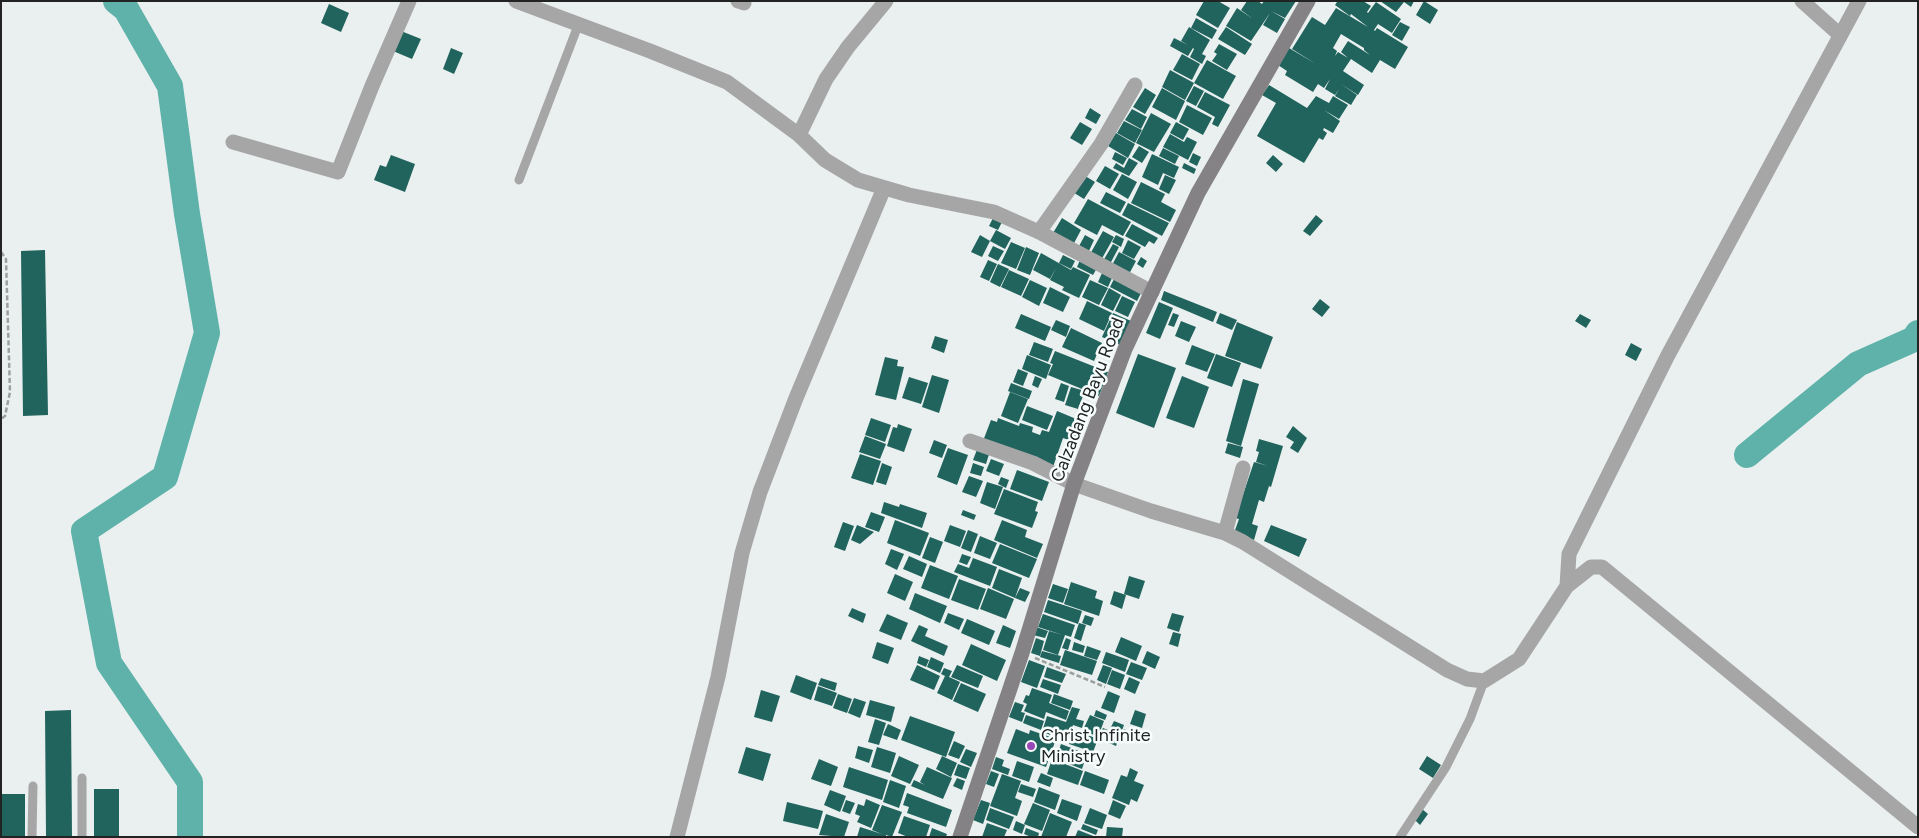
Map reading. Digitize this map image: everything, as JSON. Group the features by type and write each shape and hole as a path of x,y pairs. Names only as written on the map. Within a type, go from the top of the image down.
{"street":[{"path":"234,142 338,172 372,86 409,1"},
{"path":"516,1 579,23 727,82 799,135 837,168 858,180 908,195 994,212 1039,232 1152,292"},
{"path":"799,135 826,79 848,47 886,1"},
{"name":"Calzadang Bayu Road","path":"960,837 1022,653 1074,484 1125,349 1198,193 1308,1"},
{"path":"1802,1 1840,34"},
{"path":"1567,586 1569,554 1667,357 1859,1"},
{"path":"1039,232 1101,144 1135,85"},
{"path":"677,837 718,677 742,553 760,492 796,398 884,188"},
{"path":"970,441 1033,463 1074,484 1150,512 1225,533 1243,542 1447,670 1467,678 1484,681 1519,659 1567,586 1591,568 1602,567 1918,827"},
{"path":"1225,533 1243,468"}],"lane":[{"path":"519,180 579,23"},
{"path":"1400,837 1446,767 1470,719 1484,681"},
{"path":"82,778 82,837"},
{"path":"32,837 33,786"}],"path":[{"path":"1,252 6,259 10,392 5,416 1,419"},
{"path":"1022,653 1105,687"}],"building":[{"path":"1204,1 1218,1 1230,8 1218,28 1196,15"},
{"path":"1247,1 1258,1 1262,4 1264,1 1296,1 1285,18 1271,11 1285,19 1277,33 1263,25 1270,13 1251,41 1226,26 1237,8 1253,19 1241,10"},
{"path":"1335,1 1363,1 1371,6 1368,13 1376,2 1401,19 1392,33 1378,24 1374,30 1377,28 1408,47 1395,69 1380,60 1372,73 1351,59 1343,71 1364,85 1358,95 1341,84 1357,95 1351,105 1335,96 1339,89 1335,95 1325,89 1330,79 1324,88 1318,84 1313,92 1285,75 1287,71 1278,65 1289,48 1316,64 1292,49 1312,17 1325,25 1336,8 1368,27 1335,5 1337,2","holes":["1341,34 1364,48 1370,55 1348,41 1341,52 1348,58 1338,52 1335,56 1337,51 1333,48"]},
{"path":"1380,1 1414,1 1411,7 1404,2 1396,12"},
{"path":"1424,1 1438,10 1430,24 1416,15"},
{"path":"329,4 349,13 341,32 321,23"},
{"path":"1196,18 1217,30 1212,39 1191,28"},
{"path":"1400,22 1410,27 1402,41 1392,35"},
{"path":"1189,27 1210,40 1202,54 1206,56 1202,64 1190,57 1193,48 1188,56 1170,46 1174,38 1188,45 1181,41"},
{"path":"1226,27 1252,44 1245,55 1218,39"},
{"path":"401,31 421,39 412,59 393,51"},
{"path":"1219,44 1237,54 1227,70 1212,61 1217,54 1214,52"},
{"path":"451,48 463,53 454,74 443,69"},
{"path":"1182,54 1200,64 1192,80 1173,70"},
{"path":"1207,60 1236,76 1223,99 1194,83"},
{"path":"1170,70 1194,83 1185,100 1162,87"},
{"path":"1269,85 1307,108 1316,96 1329,103 1333,96 1348,105 1339,119 1324,110 1340,121 1333,133 1324,128 1323,130 1327,133 1323,140 1319,138 1304,163 1257,136 1276,103 1262,95"},
{"path":"1194,86 1204,91 1196,106 1186,101"},
{"path":"1145,88 1156,95 1145,114 1133,107"},
{"path":"1162,88 1185,101 1176,120 1152,107"},
{"path":"1205,92 1230,105 1218,127 1212,124 1215,117 1197,107"},
{"path":"1187,105 1212,118 1203,135 1179,122"},
{"path":"1090,108 1101,115 1096,124 1085,118"},
{"path":"1132,109 1147,117 1141,129 1125,120"},
{"path":"1151,113 1171,124 1154,152 1136,143"},
{"path":"1124,121 1142,130 1135,143 1117,133"},
{"path":"1080,122 1092,129 1082,145 1070,138"},
{"path":"1176,122 1189,129 1183,140 1170,133"},
{"path":"1116,133 1135,144 1128,158 1108,146"},
{"path":"1170,134 1184,142 1187,137 1197,142 1188,160 1163,147"},
{"path":"1139,146 1149,152 1142,163 1132,157"},
{"path":"1163,148 1179,156 1175,164 1159,156"},
{"path":"1115,152 1127,158 1123,165 1112,159"},
{"path":"1193,153 1201,157 1197,166 1189,162"},
{"path":"1152,154 1179,167 1174,178 1163,173 1158,185 1142,177"},
{"path":"391,155 415,164 405,192 374,180 380,165 386,167"},
{"path":"1273,155 1283,164 1276,172 1266,163"},
{"path":"1129,158 1138,163 1129,176 1113,168 1116,163 1124,168"},
{"path":"1184,163 1196,169 1194,174 1182,168"},
{"path":"1105,166 1119,174 1110,189 1096,181"},
{"path":"1082,174 1095,182 1084,199 1071,191"},
{"path":"1122,174 1137,182 1128,199 1113,190"},
{"path":"1165,175 1176,180 1169,194 1159,189"},
{"path":"1141,182 1165,194 1161,202 1176,210 1170,222 1131,203"},
{"path":"1106,192 1126,202 1120,213 1100,203"},
{"path":"1088,199 1131,222 1123,236 1102,225 1097,235 1074,223"},
{"path":"1128,203 1169,223 1162,236 1122,215"},
{"path":"1316,215 1323,221 1310,236 1303,231"},
{"path":"993,218 1002,222 998,230 989,226"},
{"path":"1062,218 1081,230 1073,245 1053,233"},
{"path":"1132,224 1158,238 1154,244 1149,241 1145,247 1125,236"},
{"path":"996,230 1011,238 1005,249 990,241"},
{"path":"1103,231 1114,237 1100,262 1089,256"},
{"path":"980,235 990,241 982,257 971,252"},
{"path":"1085,235 1094,240 1088,253 1078,248"},
{"path":"1116,235 1124,239 1121,247 1112,242"},
{"path":"1128,240 1141,247 1134,259 1122,253"},
{"path":"1011,242 1025,248 1016,269 1001,263"},
{"path":"1113,244 1119,247 1110,264 1103,261"},
{"path":"993,246 1004,251 998,261 988,256"},
{"path":"1026,247 1039,253 1030,275 1017,270"},
{"path":"45,250 48,415 23,416 21,251"},
{"path":"1119,252 1136,261 1128,276 1111,267"},
{"path":"1041,253 1071,270 1073,267 1090,275 1079,298 1062,290 1064,287 1050,280 1056,268 1050,279 1033,270"},
{"path":"1063,255 1075,261 1071,269 1059,263"},
{"path":"1141,257 1147,261 1143,268 1137,264"},
{"path":"988,260 997,264 989,281 980,277"},
{"path":"1080,260 1097,268 1093,275 1077,267"},
{"path":"998,264 1009,269 1000,287 990,282"},
{"path":"1009,270 1029,279 1021,296 1001,287"},
{"path":"1102,273 1112,278 1108,287 1098,282"},
{"path":"1114,279 1141,293 1137,301 1110,287"},
{"path":"1030,280 1047,288 1039,306 1022,297"},
{"path":"1090,280 1108,288 1099,305 1082,297"},
{"path":"1050,287 1070,297 1063,312 1043,303"},
{"path":"1109,288 1121,295 1113,311 1101,305"},
{"path":"1164,291 1217,312 1213,322 1161,300"},
{"path":"1122,296 1135,302 1128,317 1115,311"},
{"path":"1320,299 1330,307 1322,317 1312,309"},
{"path":"1087,301 1112,313 1104,331 1079,319"},
{"path":"1159,302 1173,308 1160,339 1146,333"},
{"path":"1113,313 1131,321 1120,345 1102,337"},
{"path":"1173,313 1179,315 1174,327 1168,325"},
{"path":"1220,313 1237,320 1232,330 1216,323"},
{"path":"1021,314 1051,327 1045,341 1015,328"},
{"path":"1580,314 1591,320 1586,328 1575,321"},
{"path":"1056,320 1070,326 1066,337 1051,330"},
{"path":"1181,321 1196,327 1189,342 1175,336"},
{"path":"1237,322 1273,337 1261,369 1225,356"},
{"path":"1071,328 1102,343 1094,361 1062,347"},
{"path":"935,336 948,340 944,353 931,348"},
{"path":"1034,342 1053,349 1048,362 1029,355"},
{"path":"1631,343 1642,349 1636,361 1625,355"},
{"path":"1192,345 1215,354 1207,372 1185,364"},
{"path":"1055,351 1108,372 1099,396 1048,375 1053,364 1050,363"},
{"path":"1138,354 1176,368 1154,428 1116,413"},
{"path":"1216,354 1241,363 1232,387 1207,378"},
{"path":"1027,355 1051,365 1046,379 1022,369"},
{"path":"885,357 898,360 897,366 904,367 896,400 875,395"},
{"path":"1018,369 1028,373 1023,386 1013,382"},
{"path":"932,375 949,380 939,413 922,407"},
{"path":"1035,376 1042,379 1038,388 1032,385"},
{"path":"1182,376 1209,387 1194,428 1166,418"},
{"path":"909,377 928,383 921,404 902,398"},
{"path":"1243,379 1259,384 1241,446 1226,441"},
{"path":"1011,383 1032,391 1029,399 1008,391"},
{"path":"1061,383 1069,386 1064,402 1055,399"},
{"path":"1071,387 1085,391 1078,409 1065,405"},
{"path":"1010,392 1028,399 1018,423 1001,416"},
{"path":"1027,406 1053,416 1047,430 1022,420"},
{"path":"1057,411 1086,423 1078,443 1063,438 1053,467 983,441 991,420 997,422 998,418 1019,426 1020,423 1033,427 1032,432 1040,435 1042,430 1049,432"},
{"path":"871,418 891,425 885,442 865,435"},
{"path":"898,424 912,429 904,452 887,446 893,427 897,428"},
{"path":"1293,426 1307,438 1298,453 1290,448 1294,442 1286,437"},
{"path":"865,436 886,444 880,459 859,452"},
{"path":"1259,439 1283,446 1271,487 1269,486 1264,502 1259,500 1252,524 1258,526 1254,540 1234,533 1239,519 1235,518 1254,462 1268,466 1256,462 1259,452 1256,451"},
{"path":"934,440 947,445 942,458 929,453"},
{"path":"1228,443 1243,447 1240,458 1225,453"},
{"path":"978,447 990,451 986,464 973,460"},
{"path":"948,448 968,455 957,485 937,477"},
{"path":"860,454 881,461 873,485 851,478"},
{"path":"991,459 1004,464 999,476 986,471"},
{"path":"882,463 892,467 886,485 876,482"},
{"path":"973,463 984,467 981,476 970,473"},
{"path":"1017,470 1049,482 1042,501 1010,489"},
{"path":"969,476 983,481 976,497 962,492"},
{"path":"1001,477 1009,480 1006,488 998,484"},
{"path":"987,482 1003,487 995,509 980,503"},
{"path":"1004,489 1038,502 1035,511 1038,512 1032,528 994,514"},
{"path":"884,502 899,507 900,504 927,513 922,528 881,513"},
{"path":"963,510 976,515 974,520 961,515"},
{"path":"871,512 885,517 879,532 865,527"},
{"path":"895,520 929,533 920,556 887,543"},
{"path":"1002,520 1027,530 1025,537 1043,544 1037,558 994,540"},
{"path":"843,522 854,526 845,551 834,547"},
{"path":"857,525 874,532 860,544 851,540"},
{"path":"950,525 966,531 960,547 944,541"},
{"path":"1271,525 1307,539 1299,557 1264,541"},
{"path":"968,530 978,534 971,552 961,548"},
{"path":"980,536 997,543 990,559 974,553"},
{"path":"930,537 943,542 935,563 922,558"},
{"path":"1000,544 1037,559 1029,578 992,563"},
{"path":"891,549 904,554 897,570 885,564"},
{"path":"962,554 971,557 967,565 959,562"},
{"path":"909,556 927,564 922,577 903,569"},
{"path":"973,558 997,567 990,586 954,572 958,564 969,568"},
{"path":"930,565 958,576 949,599 921,588"},
{"path":"999,569 1022,578 1015,598 992,588"},
{"path":"895,574 913,582 905,601 887,593"},
{"path":"1129,576 1145,581 1139,599 1124,594"},
{"path":"959,579 986,589 978,610 951,600"},
{"path":"1071,582 1097,591 1095,598 1103,601 1099,616 1064,604"},
{"path":"1053,584 1068,589 1063,603 1048,598"},
{"path":"988,588 1014,599 1006,619 980,609"},
{"path":"1020,588 1030,592 1025,602 1015,598"},
{"path":"1114,591 1126,595 1122,609 1110,604"},
{"path":"915,593 947,606 940,623 909,609"},
{"path":"1048,600 1082,611 1078,624 1044,612"},
{"path":"852,608 866,614 863,623 848,616"},
{"path":"948,613 964,619 959,630 944,623"},
{"path":"1172,613 1184,616 1179,632 1167,628"},
{"path":"887,614 908,623 901,640 879,631"},
{"path":"1043,614 1075,625 1071,637 1065,635 1058,655 1043,650 1049,631 1063,635 1038,627"},
{"path":"1085,615 1094,618 1091,626 1082,623"},
{"path":"967,619 995,631 989,645 961,633"},
{"path":"1079,623 1086,625 1081,641 1074,638"},
{"path":"919,625 928,629 925,636 948,646 944,656 911,641"},
{"path":"1003,625 1016,631 1010,648 996,643"},
{"path":"1036,627 1048,631 1045,638 1033,635"},
{"path":"1173,632 1181,634 1178,647 1169,644"},
{"path":"1121,637 1142,646 1136,661 1115,652"},
{"path":"1036,638 1044,641 1040,656 1031,653"},
{"path":"1066,638 1071,640 1068,650 1062,648"},
{"path":"877,642 894,648 888,664 872,658"},
{"path":"1074,642 1085,646 1083,653 1072,650"},
{"path":"971,644 1006,660 997,681 962,665"},
{"path":"1087,646 1101,651 1097,660 1084,656"},
{"path":"1065,650 1097,661 1092,675 1060,665"},
{"path":"1042,651 1061,656 1059,663 1040,657"},
{"path":"1147,651 1160,657 1155,669 1142,663"},
{"path":"1106,652 1129,660 1125,672 1102,663"},
{"path":"919,656 929,660 926,667 917,663"},
{"path":"931,657 944,663 940,673 927,667"},
{"path":"1029,660 1045,666 1037,688 1021,682"},
{"path":"1131,662 1147,668 1142,680 1126,674"},
{"path":"917,665 940,676 934,690 910,680"},
{"path":"957,665 983,676 978,688 951,677"},
{"path":"1103,665 1112,668 1106,684 1097,680"},
{"path":"1047,667 1066,674 1062,683 1044,677"},
{"path":"944,668 952,671 949,677 960,682 952,700 937,693 945,676 941,674"},
{"path":"1112,670 1125,675 1120,689 1107,684"},
{"path":"796,675 817,683 811,700 790,692"},
{"path":"1129,677 1140,682 1135,694 1124,689"},
{"path":"821,678 837,683 835,691 818,685"},
{"path":"1043,679 1061,685 1058,694 1040,687"},
{"path":"961,683 986,694 978,712 953,701"},
{"path":"818,686 837,693 832,706 814,700"},
{"path":"1032,688 1052,695 1049,703 1069,711 1066,720 1046,712 1044,719 1024,711 1027,704 1023,702 1026,695 1029,696"},
{"path":"761,690 780,696 772,722 754,717"},
{"path":"1108,691 1120,696 1114,713 1101,708"},
{"path":"838,694 852,699 847,713 833,708"},
{"path":"1054,694 1073,701 1070,710 1051,703"},
{"path":"854,698 866,702 860,718 848,713"},
{"path":"870,700 895,707 891,722 866,715"},
{"path":"1015,702 1024,705 1021,712 1025,713 1022,722 1009,717"},
{"path":"1072,707 1080,709 1076,719 1084,721 1082,728 1073,725 1068,741 1042,732 1047,716 1066,722"},
{"path":"71,710 72,837 46,837 45,711"},
{"path":"1096,710 1107,715 1105,720 1094,716"},
{"path":"1135,710 1146,714 1142,728 1130,724"},
{"path":"1026,715 1044,721 1041,730 1023,723"},
{"path":"1090,715 1104,721 1098,737 1083,730"},
{"path":"910,716 955,732 946,757 901,740"},
{"path":"875,719 886,723 879,745 868,742"},
{"path":"1114,721 1124,725 1121,733 1110,729"},
{"path":"888,724 901,730 897,740 883,735"},
{"path":"1103,728 1120,735 1116,746 1098,738"},
{"name":"Christ Infinite Ministry","path":"1016,729 1029,734 1030,730 1056,739 1046,767 1007,753"},
{"path":"1124,729 1133,733 1129,740 1121,737"},
{"path":"1074,730 1098,739 1093,752 1069,744"},
{"path":"954,741 965,746 959,759 948,755"},
{"path":"1061,744 1087,754 1082,769 1056,759"},
{"path":"858,746 873,750 869,763 855,758"},
{"path":"746,747 771,754 763,781 738,773"},
{"path":"877,747 896,753 890,773 871,767"},
{"path":"966,749 977,753 971,767 960,762"},
{"path":"899,756 919,765 910,784 891,776"},
{"path":"942,756 957,763 951,777 936,769"},
{"path":"1427,756 1441,765 1433,778 1419,769"},
{"path":"996,757 1004,760 1002,766 1010,769 1008,775 992,769"},
{"path":"819,759 838,767 831,786 811,779"},
{"path":"1052,759 1083,771 1078,785 1047,774"},
{"path":"1017,761 1034,767 1029,782 1012,776"},
{"path":"958,764 970,768 966,779 954,775"},
{"path":"849,767 888,780 882,800 843,787"},
{"path":"927,767 952,778 943,799 911,786 914,780 925,785 920,782"},
{"path":"1130,768 1138,772 1134,781 1144,785 1137,802 1131,799 1129,805 1112,798 1121,775 1127,777"},
{"path":"991,771 999,774 994,787 986,784"},
{"path":"1085,771 1109,780 1104,794 1080,785"},
{"path":"1041,773 1053,778 1050,787 1037,782"},
{"path":"1002,774 1021,781 1015,798 1022,801 1017,816 990,806"},
{"path":"957,778 965,781 962,790 953,786"},
{"path":"890,780 906,786 899,808 883,802"},
{"path":"1021,784 1036,789 1033,797 1018,792"},
{"path":"1039,787 1060,795 1055,810 1034,802"},
{"path":"94,789 119,789 119,837 94,837"},
{"path":"830,790 846,796 840,812 824,805"},
{"path":"907,793 952,810 946,827 907,813 909,807 903,805"},
{"path":"1,794 25,794 25,837 1,837"},
{"path":"866,799 880,805 871,828 857,822 860,816 855,814 858,804 864,806"},
{"path":"1062,799 1082,806 1077,821 1057,813"},
{"path":"846,800 855,803 850,814 842,811"},
{"path":"981,800 990,803 983,824 973,820"},
{"path":"1113,800 1126,806 1120,819 1108,814"},
{"path":"787,802 823,811 818,829 783,821"},
{"path":"1033,803 1050,810 1042,831 1024,824"},
{"path":"882,805 902,812 892,837 886,835 886,837 857,837 860,827 882,834 872,830"},
{"path":"990,808 1014,817 1009,829 986,820"},
{"path":"1090,808 1107,815 1102,829 1084,823"},
{"path":"1422,809 1428,814 1420,825 1414,819"},
{"path":"1050,813 1072,822 1066,837 1041,837"},
{"path":"826,814 849,822 844,837 819,835"},
{"path":"904,816 930,825 926,837 908,837 898,833"},
{"path":"1016,821 1025,825 1022,834 1013,830"},
{"path":"987,823 1007,830 1004,837 982,837"},
{"path":"1083,824 1098,830 1096,835 1081,829"},
{"path":"1107,827 1123,828 1122,837 1106,837"},
{"path":"932,828 947,834 946,837 929,837"},
{"path":"1026,828 1039,833 1038,837 1024,834"},
{"path":"1078,830 1096,837 1075,837"}],"waterway":[{"path":"116,1 126,9 170,86 187,214 207,333 165,477 84,531 109,663 190,782 190,837"},
{"path":"1747,455 1858,364 1914,339 1918,333"}],"place":[{"name":"Christ Infinite Ministry","path":"1031,746"}]}
